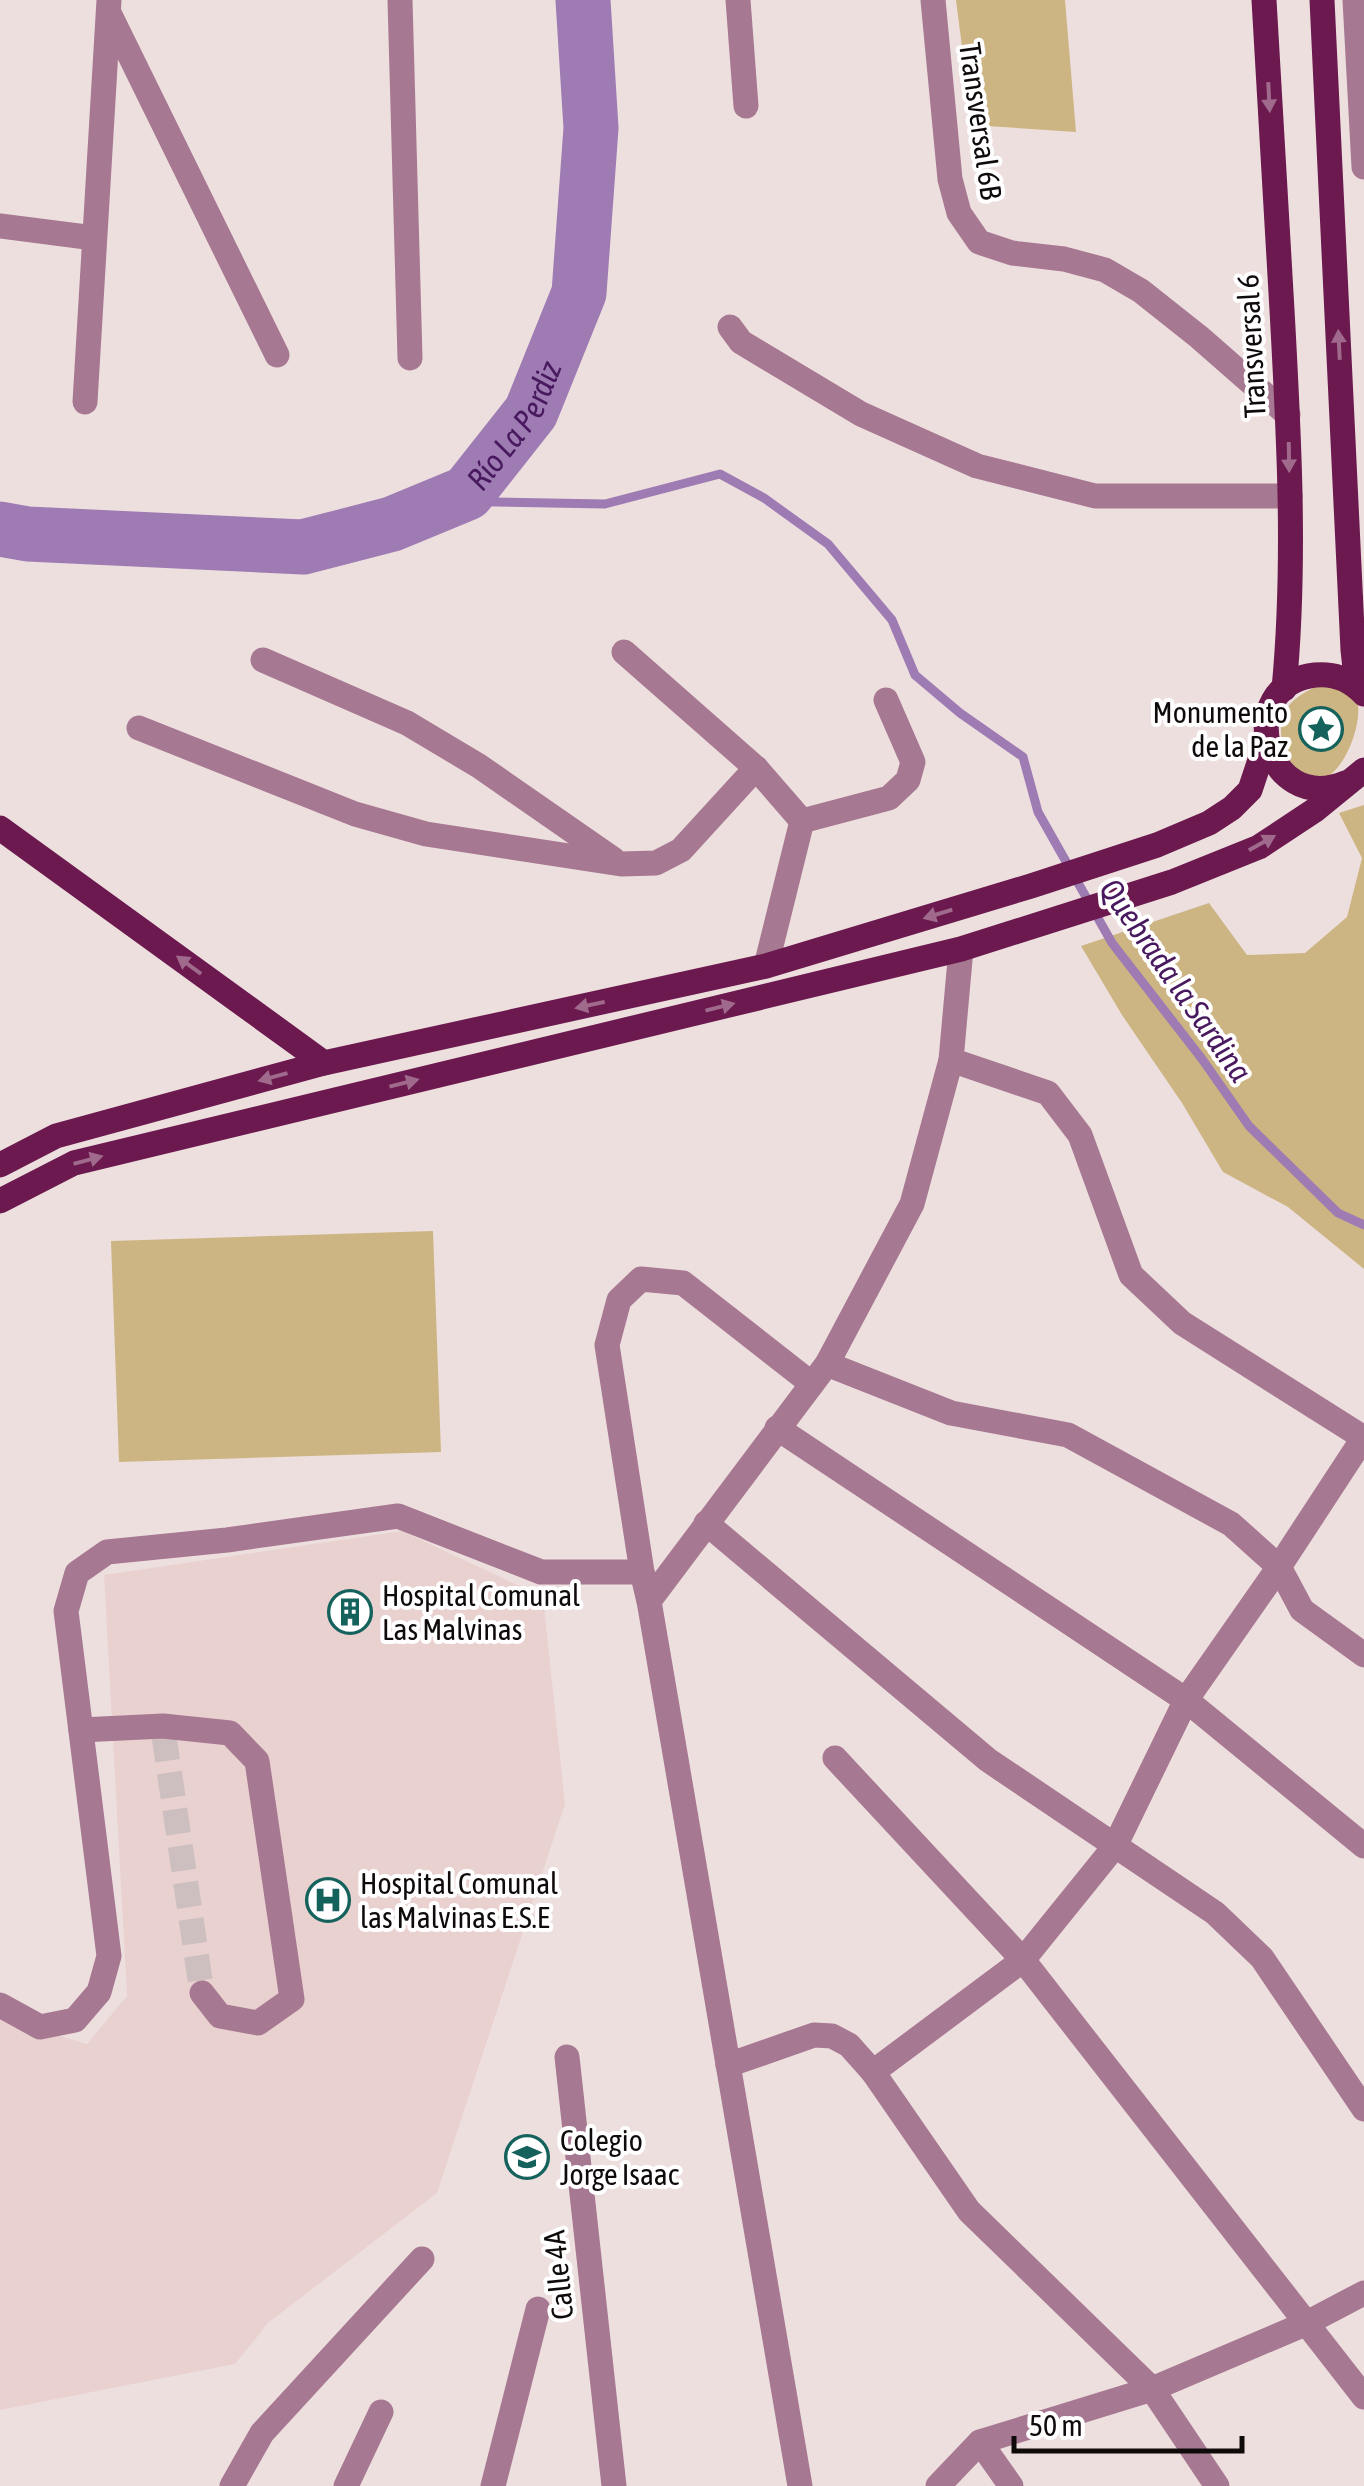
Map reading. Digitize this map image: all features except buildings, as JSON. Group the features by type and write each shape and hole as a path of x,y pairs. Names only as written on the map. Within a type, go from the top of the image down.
{"main road":[{"name":"Transversal 6","path":"0,1165 56,1136 324,1063 766,966 1157,845 1209,823 1232,808 1250,790 1266,742 1268,714 1284,689 1287,652 1288,416 1264,0"},
{"path":"1284,689 1320,675 1333,676 1361,690 1322,0"},
{"path":"1266,742 1271,757 1291,780 1305,786 1336,787 1357,776"},
{"path":"0,1202 74,1163 961,948 1043,923 1172,882 1259,846 1315,810 1357,776"},
{"path":"0,828 324,1063"}],"street":[{"path":"400,0 410,358"},
{"path":"738,0 746,106"},
{"name":"Transversal 6B","path":"933,0 950,178 959,213 979,242 1012,253 1064,259 1105,270 1141,290 1288,416"},
{"path":"1355,0 1362,70 1364,167"},
{"path":"85,402 108,5"},
{"path":"108,5 277,356"},
{"path":"0,226 94,238"},
{"path":"730,327 741,342 861,414 978,466 1095,496 1290,496"},
{"path":"624,652 756,768 802,822"},
{"path":"263,660 407,723 478,766 621,864"},
{"path":"802,822 888,798 908,780 913,762 886,700"},
{"path":"139,728 355,814 426,834 621,864 656,864 681,850 756,768"},
{"path":"766,966 802,822"},
{"path":"649,1601 819,1374 912,1204 951,1060 961,948"},
{"path":"873,2072 1024,1960 1115,1846 1186,1700 1364,1438 1182,1323 1131,1275 1080,1135 1048,1093 951,1060"},
{"path":"800,2486 642,1572 607,1346 619,1300 641,1279 683,1283 819,1374 951,1413 1068,1435 1231,1524 1279,1566 1302,1610 1364,1655"},
{"path":"777,1428 1186,1700 1364,1846"},
{"path":"0,2005 40,2027 75,2020 99,1992 109,1956 66,1611 77,1574 107,1552 398,1516 540,1572 642,1572"},
{"path":"706,1524 988,1760 1215,1914 1262,1958 1364,2109"},
{"path":"81,1730 230,1733 257,1761 292,1999 258,2023 220,2016 202,1993"},
{"path":"835,1758 1024,1960 1364,2398"},
{"path":"728,2065 814,2035 832,2036 849,2045 873,2072 970,2210 1152,2388 1217,2486"},
{"name":"Calle 4A","path":"567,2057 614,2486"},
{"path":"232,2486 262,2433 422,2259"},
{"path":"938,2486 980,2442 1152,2388 1305,2324 1364,2292"},
{"path":"493,2486 538,2310"},
{"path":"346,2486 381,2412"},
{"path":"980,2442 1011,2486"}],"shaded area":[{"path":"956,0 1065,0 1076,132 972,125"},
{"path":"1332,681 1357,701 1357,723 1342,762 1324,779 1310,779 1291,771 1281,725 1290,704 1300,695"},
{"path":"1364,805 1364,1269 1288,1207 1223,1172 1081,946 1209,903 1247,955 1305,953 1347,917 1362,858 1339,813"},
{"path":"433,1231 441,1452 119,1462 111,1241"},
{"name":"Hospital Comunal las Malvinas E.S.E","path":"402,1531 543,1597 565,1804 437,2193 268,2323 235,2364 0,2410 0,2018 87,2044 127,1996 104,1575"}],"waterway":[{"name":"Río La Perdiz","path":"0,529 28,534 303,547 392,524 467,493 531,412 579,293 591,128 583,0"},
{"name":"Quebrada la Sardina","path":"446,501 605,504 720,474 764,498 828,544 892,620 915,675 960,713 1023,757 1038,812 1112,943 1249,1126 1338,1213 1364,1225"}],"tunnel":[{"path":"164,1736 202,1993"}],"place":[{"name":"Monumento de la Paz","path":"1321,729"},
{"name":"Hospital Comunal Las Malvinas","path":"350,1612"},
{"name":"Hospital Comunal las Malvinas E.S.E","path":"328,1900"},
{"name":"Colegio Jorge Isaac","path":"527,2157"}]}
